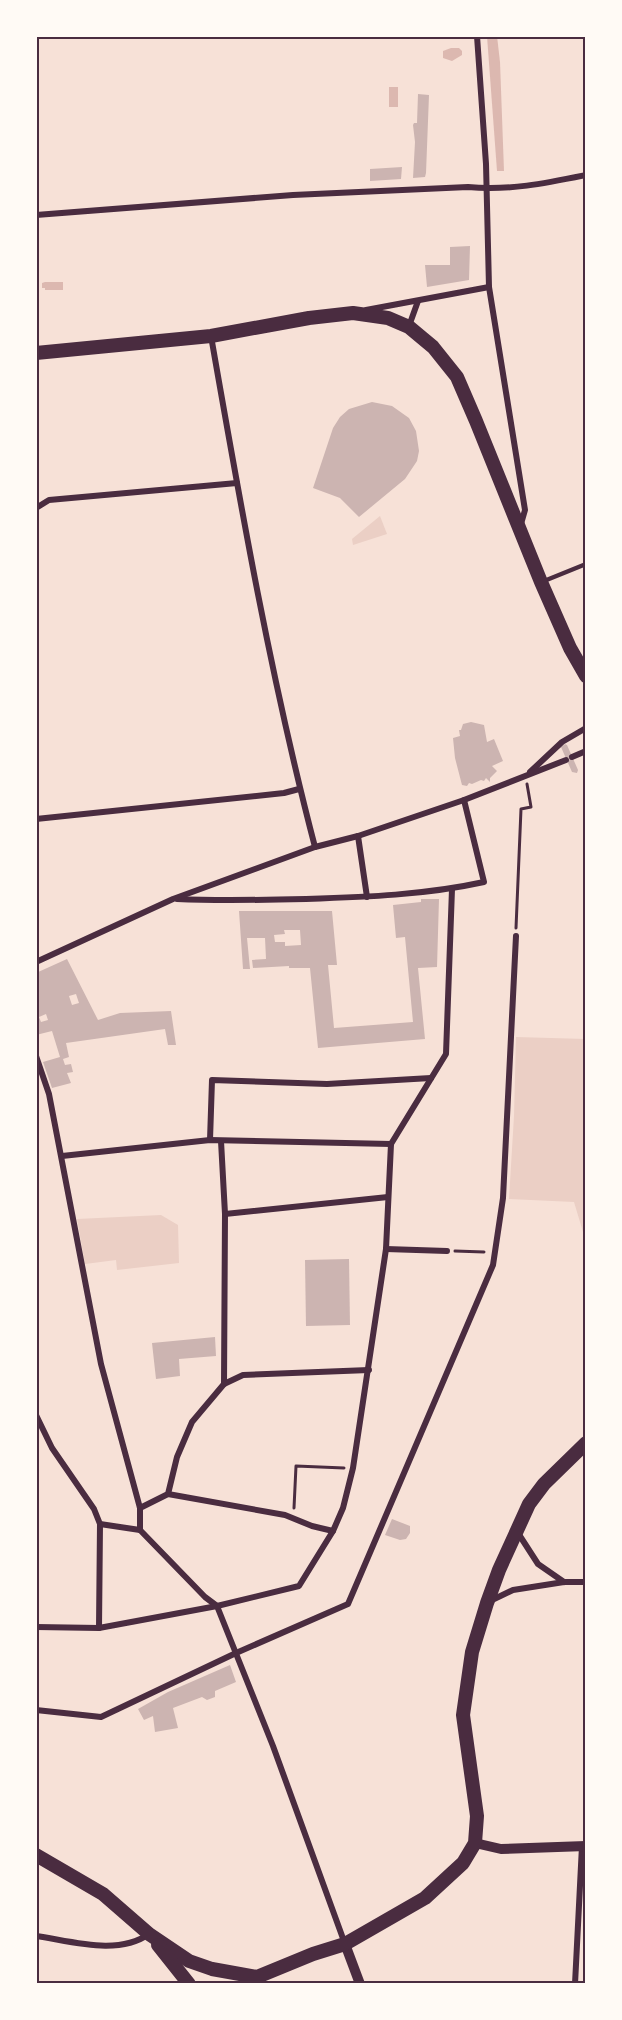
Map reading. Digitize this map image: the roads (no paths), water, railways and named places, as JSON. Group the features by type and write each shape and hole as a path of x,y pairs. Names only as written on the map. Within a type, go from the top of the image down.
{"main road":[{"path":"36,353 211,336 309,318 353,313 388,318 409,327 433,347 457,377 541,582 570,648 586,676"},
{"path":"36,1855 103,1894 149,1934 189,1961 212,1970 256,1980 313,1954 345,1944 424,1898 463,1863 475,1843 477,1816 463,1715 472,1652 487,1603 529,1504 543,1484 586,1443"},
{"path":"149,1934 189,1984"}],"street":[{"path":"477,36 487,189 489,287 525,510 520,530"},
{"path":"36,215 293,195 468,187 487,189 522,187 586,175"},
{"path":"353,313 489,287"},
{"path":"409,327 418,301"},
{"path":"211,336 277,690 299,789 315,847"},
{"path":"36,508 49,500 237,483"},
{"path":"526,775 562,742 586,728"},
{"path":"36,962 173,899 315,847 358,836 464,800 586,751"},
{"path":"36,819 284,793 299,789"},
{"path":"173,899 215,901 367,897 452,889 484,882 464,800"},
{"path":"358,836 367,897"},
{"path":"36,1627 99,1628 217,1606 299,1586 333,1530 343,1508 354,1468 369,1370 386,1249 392,1144 446,1054 452,889"},
{"path":"36,1710 101,1717 236,1653 348,1604 493,1265 503,1198 516,936"},
{"path":"36,1056 50,1094 101,1364 141,1508 140,1530"},
{"path":"210,1140 212,1080 327,1084 431,1078"},
{"path":"62,1156 210,1140 392,1144"},
{"path":"221,1141 225,1214 224,1384"},
{"path":"225,1214 388,1197"},
{"path":"386,1249 447,1251"},
{"path":"168,1494 177,1457 192,1422 224,1384 243,1376 369,1370"},
{"path":"36,1415 52,1448 94,1509 100,1524 99,1628"},
{"path":"141,1508 168,1494 285,1515 312,1526 333,1530"},
{"path":"100,1524 140,1530 205,1597 217,1606 273,1746 360,1984"},
{"path":"516,1531 538,1564 564,1582"},
{"path":"487,1603 513,1590 564,1582 586,1582"},
{"path":"475,1843 487,1844 501,1850 584,1846 575,1984"},
{"path":"36,1936 100,1945 122,1945 138,1942 149,1934"}],"lane":[{"path":"541,582 586,564"}]}
